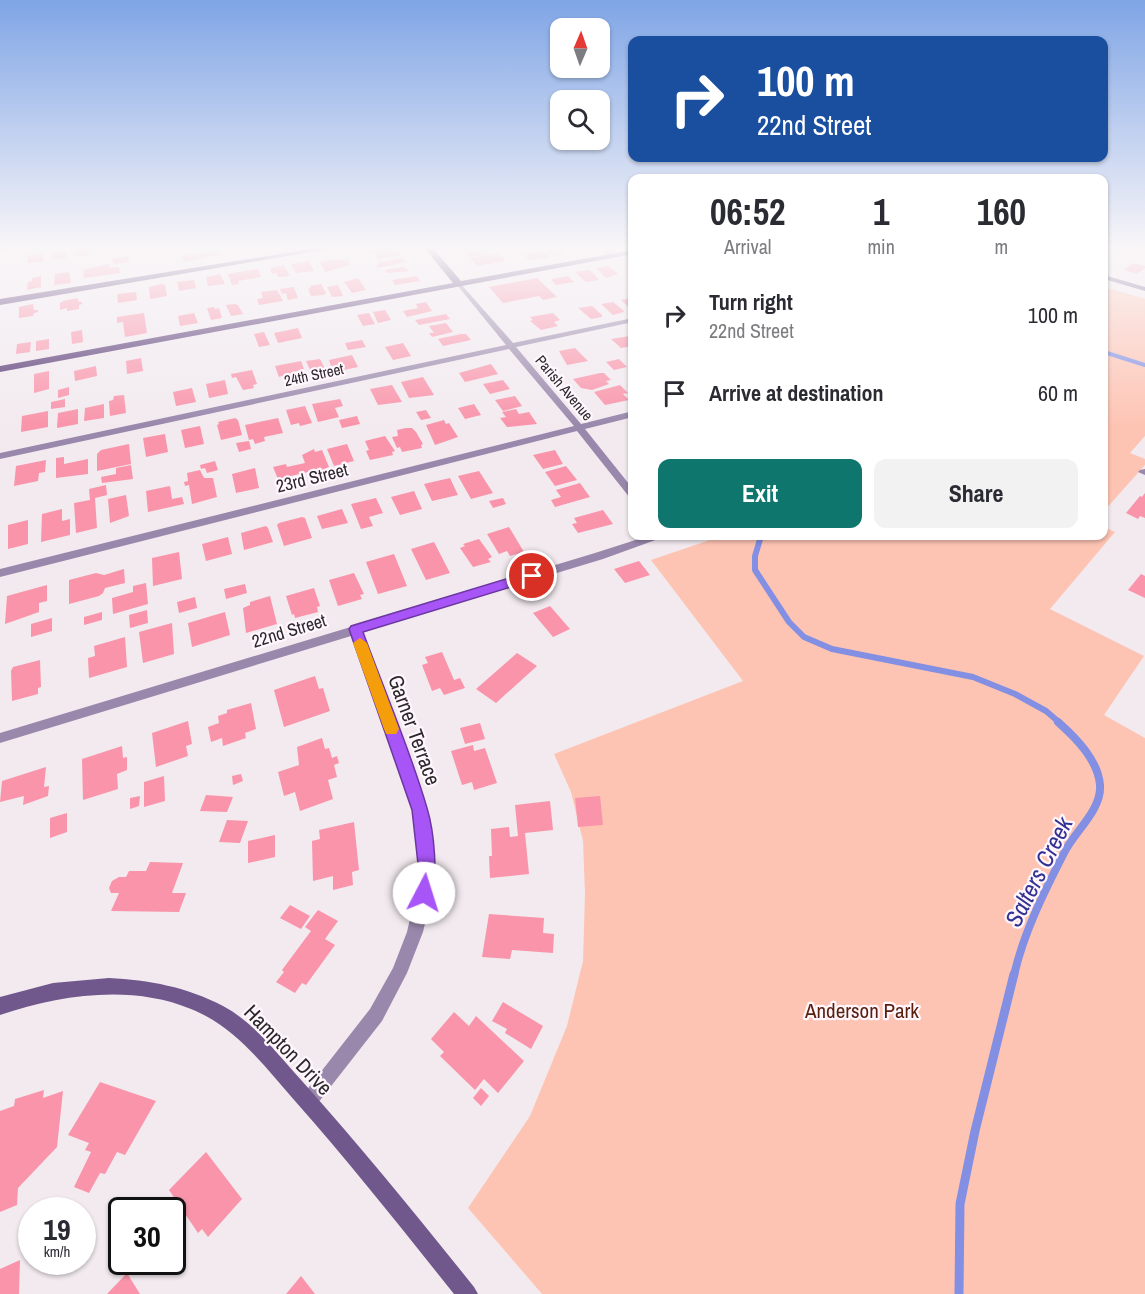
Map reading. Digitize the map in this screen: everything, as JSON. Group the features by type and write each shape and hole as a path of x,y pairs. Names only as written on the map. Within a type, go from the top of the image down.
{"main road":[{"path":"0,369 344,305"}],"street":[{"name":"Parish Avenue","path":"477,305 628,490"},
{"name":"24th Street","path":"0,456 628,321"},
{"name":"23rd Street","path":"0,573 628,415"},
{"name":"22nd Street","path":"0,738 645,540"},
{"name":"Garner Terrace","path":"308,1102 376,1015 394,984 415,932 424,893 426,854 420,810 355,629"},
{"name":"Hampton Drive","path":"0,1006 65,988 107,987 136,989 180,997 216,1011 242,1028 308,1102 467,1294"}],"green space":[{"path":"1108,305 1145,305 1145,436 1130,453 1145,459 1145,465 1108,507"},
{"name":"Anderson Park","path":"1108,529 1115,532 1050,609 1144,656 1104,715 1145,738 1145,1294 542,1294 468,1208 530,1116 567,1026 583,961 585,894 583,841 571,792 554,754 743,681 651,560 710,540 1108,540"}],"building":[{"path":"33,305 34,310 38,312 33,316 19,318 19,307"},
{"path":"60,305 79,305 79,309 60,310"},
{"path":"226,305 238,305 243,314 231,316"},
{"path":"417,305 428,305 432,311 407,317 403,311 418,308"},
{"path":"603,305 617,305 624,312 613,315"},
{"path":"592,306 602,317 591,319 578,308"},
{"path":"207,308 219,308 222,318 211,320"},
{"path":"385,310 391,320 378,323 373,312"},
{"path":"144,313 147,333 125,337 123,322 117,323 117,317"},
{"path":"194,313 198,323 180,326 178,316"},
{"path":"369,313 375,324 363,326 357,315"},
{"path":"553,313 560,320 554,322 558,326 541,330 530,321 533,320 530,317"},
{"path":"446,314 450,319 419,325 415,320"},
{"path":"446,323 453,332 432,337 429,333 434,333 429,326"},
{"path":"298,328 302,338 278,343 274,333"},
{"path":"82,330 83,342 72,344 71,332"},
{"path":"264,332 270,345 259,347 254,334"},
{"path":"466,334 471,340 443,346 438,339"},
{"path":"628,336 628,347 621,348 611,339"},
{"path":"49,339 49,349 36,351 36,341"},
{"path":"362,340 366,347 348,350 345,343"},
{"path":"31,342 30,352 16,354 17,344"},
{"path":"403,343 411,356 393,360 385,347"},
{"path":"575,348 588,361 567,365 559,351"},
{"path":"352,355 358,367 339,371 337,365 331,366 329,360"},
{"path":"141,358 143,371 127,374 126,361"},
{"path":"320,359 327,373 313,376 306,361"},
{"path":"619,359 627,367 614,370 606,362"},
{"path":"301,361 304,369 279,377 275,366"},
{"path":"491,364 498,374 465,382 459,373"},
{"path":"96,366 97,376 75,381 74,371"},
{"path":"252,370 257,384 253,385 254,388 243,390 236,377 232,378 231,374"},
{"path":"49,371 49,389 34,393 34,374"},
{"path":"604,373 611,380 606,381 609,384 592,390 581,388 573,379"},
{"path":"423,377 434,395 409,398 401,382"},
{"path":"225,380 228,394 209,398 206,384"},
{"path":"503,380 510,389 490,394 483,384"},
{"path":"392,385 402,402 378,405 370,389"},
{"path":"620,385 628,393 623,394 628,400 605,405 594,392"},
{"path":"69,387 69,395 58,398 58,390"},
{"path":"192,388 196,402 176,406 173,392"},
{"path":"124,395 126,413 110,416 109,401 113,400 114,396"},
{"path":"515,396 522,406 503,411 495,400"},
{"path":"65,399 65,407 51,409 51,402"},
{"path":"340,399 343,406 335,408 339,417 318,422 312,404"},
{"path":"104,404 104,418 84,421 85,408"},
{"path":"474,404 481,415 465,419 458,408"},
{"path":"305,406 312,423 300,426 299,423 291,425 286,410"},
{"path":"78,409 78,424 57,428 58,413"},
{"path":"516,409 519,414 529,412 537,424 507,427 500,418 506,417 502,412"},
{"path":"426,410 431,418 421,420 416,412"},
{"path":"48,411 48,427 21,432 22,416"},
{"path":"357,416 360,424 342,428 339,420"},
{"path":"235,418 238,420 242,435 221,440 218,422"},
{"path":"278,418 283,433 264,437 265,441 255,444 253,439 249,440 245,425"},
{"path":"444,420 446,424 449,423 458,437 435,445 426,425"},
{"path":"200,426 204,444 185,448 181,430"},
{"path":"412,428 416,432 423,444 422,448 402,452 400,447 397,448 392,437 398,436 397,430"},
{"path":"165,434 168,452 146,457 143,438"},
{"path":"385,436 395,451 392,452 393,455 370,460 365,441"},
{"path":"249,441 251,449 239,452 236,443"},
{"path":"129,444 131,464 97,471 97,454 101,450"},
{"path":"347,444 354,461 334,466 327,449"},
{"path":"314,449 315,452 322,450 329,467 324,469 325,471 308,472 278,479 273,467 305,463 302,455"},
{"path":"555,450 563,464 543,469 533,455"},
{"path":"64,457 64,464 88,459 88,474 56,478 56,458"},
{"path":"46,460 45,472 39,473 38,481 14,486 16,466"},
{"path":"215,461 218,470 207,473 205,468 201,469 200,465"},
{"path":"131,465 133,479 102,483 101,477 116,474 116,468"},
{"path":"566,466 577,480 555,486 545,472"},
{"path":"255,468 259,488 236,493 232,474"},
{"path":"200,470 204,478 213,478 217,497 192,504 189,485 185,486 184,482 188,481 187,473"},
{"path":"479,471 493,493 471,499 458,476"},
{"path":"450,478 458,495 432,501 424,484"},
{"path":"580,483 590,497 555,507 551,500 561,497 556,490"},
{"path":"106,485 107,495 95,498 97,528 76,533 74,503 90,500 89,489"},
{"path":"170,486 172,499 182,497 184,504 148,512 146,491"},
{"path":"414,491 422,509 400,515 391,497"},
{"path":"1145,493 1145,518 1140,516 1138,519 1126,513 1140,496 1142,497"},
{"path":"126,495 129,516 110,523 108,499"},
{"path":"376,498 383,513 369,517 373,526 361,529 351,504"},
{"path":"503,498 506,504 493,508 489,501"},
{"path":"62,509 62,521 70,519 70,535 41,542 42,514"},
{"path":"342,509 348,523 322,529 317,516"},
{"path":"603,510 613,524 578,533 572,524 577,523 574,518"},
{"path":"305,518 312,538 284,546 277,525"},
{"path":"28,520 28,544 8,549 8,525"},
{"path":"266,526 273,542 244,550 241,533"},
{"path":"509,527 524,552 510,556 507,551 499,554 487,534"},
{"path":"228,537 232,554 206,561 202,544"},
{"path":"479,539 492,557 488,559 491,562 473,567 460,548 465,546 463,544"},
{"path":"434,542 450,573 426,580 411,549"},
{"path":"179,552 182,579 153,586 152,558"},
{"path":"394,554 407,586 378,594 366,562"},
{"path":"639,561 650,575 625,583 614,569"},
{"path":"124,569 125,583 105,588 99,596 69,604 69,580 96,573 104,575"},
{"path":"354,573 364,594 360,595 362,599 338,606 329,580"},
{"path":"1141,574 1145,576 1145,598 1128,590"},
{"path":"146,583 148,604 113,614 112,598 133,592 133,586"},
{"path":"245,584 247,593 226,599 224,589"},
{"path":"47,585 47,601 39,603 39,612 5,624 7,596"},
{"path":"314,588 320,606 317,607 318,612 295,618 286,596"},
{"path":"270,596 277,624 246,633 243,608 250,605 250,602"},
{"path":"195,597 197,608 179,613 177,602"},
{"path":"550,606 570,629 553,637 533,613"},
{"path":"147,610 148,623 130,628 129,615"},
{"path":"102,612 102,620 84,625 84,617"},
{"path":"225,612 230,635 192,647 188,623"},
{"path":"52,618 52,631 31,637 31,624"},
{"path":"172,623 174,654 143,663 139,632"},
{"path":"125,637 127,667 89,678 88,658 95,656 94,646"},
{"path":"442,652 454,680 460,678 465,688 444,695 440,688 432,691 422,665 428,663 425,657"},
{"path":"517,653 537,666 496,703 476,689"},
{"path":"40,660 41,687 38,688 38,694 12,701 11,671 13,667"},
{"path":"315,676 319,689 323,688 330,711 284,727 274,690"},
{"path":"251,703 256,729 245,733 246,738 223,746 222,738 211,742 208,727 219,723 218,716 227,713 227,710"},
{"path":"188,721 192,744 186,746 188,756 156,767 152,733"},
{"path":"480,723 485,739 465,744 460,728"},
{"path":"322,738 325,749 329,748 332,758 337,756 339,763 334,765 337,777 328,780 333,799 300,811 295,792 284,796 278,772 299,765 297,747"},
{"path":"473,745 474,751 485,748 497,783 474,790 472,782 462,785 451,751"},
{"path":"122,746 123,758 127,757 127,770 117,774 118,789 83,800 82,759"},
{"path":"46,767 44,787 49,786 48,796 23,805 24,796 0,802 2,781"},
{"path":"241,774 243,781 233,785 232,776"},
{"path":"164,776 165,801 144,807 144,782"},
{"path":"206,795 233,797 227,812 200,811"},
{"path":"140,796 139,806 130,809 130,798"},
{"path":"600,796 603,825 578,827 575,798"},
{"path":"550,801 553,830 525,833 529,874 490,878 491,829 509,827 510,837 518,836 515,805"},
{"path":"67,813 67,832 50,838 50,818"},
{"path":"227,820 248,821 240,843 219,842"},
{"path":"354,822 359,870 352,872 353,885 333,890 333,876 313,881 312,841 320,839 319,830"},
{"path":"275,835 275,857 248,863 248,841"},
{"path":"150,862 183,863 172,893 186,893 179,912 111,911 119,893 111,893 109,888 112,881 119,877 126,877 129,871 146,871"},
{"path":"290,905 310,916 301,929 280,918"},
{"path":"318,910 338,921 325,939 335,945 306,985 302,983 295,993 276,982 284,972 282,970 311,931 305,927"},
{"path":"489,914 544,918 543,933 554,934 553,953 512,950 510,959 482,957"},
{"path":"503,1002 543,1026 531,1049 505,1033 507,1029 492,1021"},
{"path":"454,1012 469,1026 476,1016 524,1061 498,1093 484,1079 475,1090 440,1056 444,1052 431,1039"},
{"path":"100,1082 156,1101 125,1155 117,1152 105,1174 100,1173 89,1193 74,1187 91,1152 85,1150 89,1143 68,1135"},
{"path":"481,1088 489,1096 481,1106 473,1098"},
{"path":"44,1090 43,1098 63,1091 57,1147 18,1188 17,1205 0,1212 0,1111 14,1106 15,1099"},
{"path":"206,1152 242,1199 208,1237 202,1229 198,1233 186,1215 186,1197 174,1197 169,1190"},
{"path":"18,1261 19,1294 0,1294 0,1269"},
{"path":"125,1275 128,1275 140,1294 107,1294"},
{"path":"301,1276 315,1294 286,1294"}],"waterway":[{"path":"1108,353 1145,365"},
{"name":"Salters Creek","path":"760,540 755,556 755,570 789,622 804,637 832,649 973,677 1015,694 1046,711 1060,723"},
{"name":"Salters Creek","path":"1014,975 1023,943 1042,897 1068,845 1097,803 1099,794 1100,785 1091,758 1079,742 1058,722"},
{"name":"Salters Creek","path":"959,1294 960,1204 975,1131 1014,974"}],"slow traffic":[{"path":"360,643 391,729"}],"route":[{"path":"424,893 427,864 420,810 355,629 532,576"}]}
